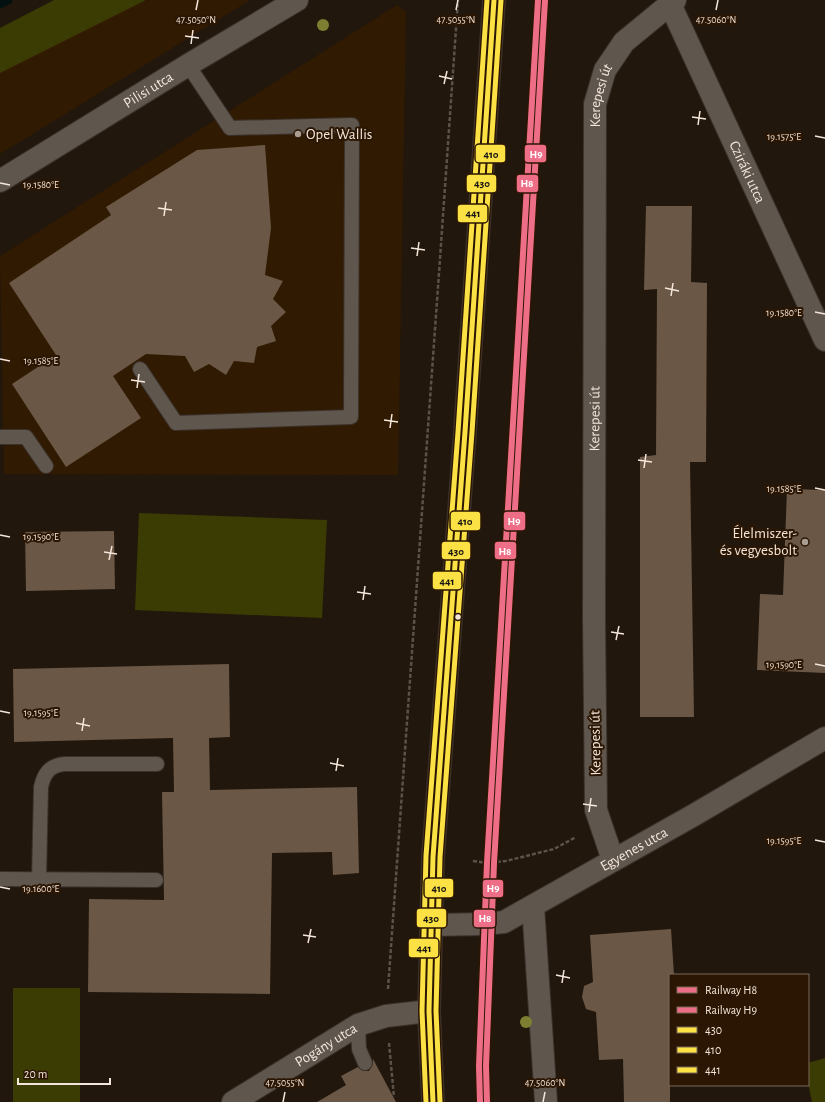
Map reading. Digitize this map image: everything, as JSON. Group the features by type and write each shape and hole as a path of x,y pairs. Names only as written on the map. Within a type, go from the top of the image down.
{"main road":[{"path":"433,1102 429,1011 433,849 465,432 494,0"}],"street":[{"name":"Pilisi utca","path":"0,181 188,65 297,0"},
{"name":"Cziráki utca","path":"671,1 825,340"},
{"name":"Kerepesi út","path":"613,860 596,810 594,618 595,104 605,70 624,42 671,1"},
{"name":"Egyenes utca","path":"431,925 485,924 504,922 694,815 825,738"},
{"path":"533,906 546,1102"},
{"name":"Pogány utca","path":"233,1102 358,1025 386,1016 429,1011"}],"lane":[{"path":"140,369 176,423 351,416 352,125 230,128 188,65"},
{"path":"0,437 26,437 46,466"},
{"path":"39,879 41,787 43,778 47,771 53,766 65,764 158,764"},
{"path":"0,879 156,880"},
{"path":"358,1025 359,1050 365,1063"}],"path":[{"path":"394,1097 386,1016 440,273 458,0"},
{"path":"473,861 487,863 506,861 554,849 600,825"}],"shaded area":[{"path":"54,0 146,0 0,73 0,28"},
{"path":"148,0 250,0 0,154 0,56"},
{"name":"Opel Wallis","path":"397,5 406,12 398,475 4,474 0,256"},
{"path":"139,513 327,520 322,618 135,610"},
{"path":"13,988 80,988 80,1102 13,1102"},
{"path":"825,1058 825,1102 812,1102 809,1086 809,1063"}],"building":[{"path":"265,145 271,228 265,275 283,281 273,299 286,312 271,326 276,341 257,347 254,363 234,361 226,375 209,364 194,372 185,356 146,354 113,376 141,418 66,467 12,384 56,355 9,283 111,215 106,207 197,150"},
{"path":"646,206 692,206 691,282 707,283 706,462 690,462 694,717 640,717 640,457 656,455 657,289 644,290"},
{"name":"Élelmiszer- és vegyesbolt","path":"787,489 825,490 825,673 757,670 760,594 783,595"},
{"path":"114,531 115,589 26,591 25,532"},
{"path":"229,664 230,737 209,738 210,790 357,787 359,873 333,875 332,852 272,853 270,994 88,992 89,899 164,900 162,792 174,792 173,738 14,742 13,669"},
{"path":"671,929 674,974 669,974 670,1102 624,1102 623,1059 599,1060 596,1012 586,1009 582,997 584,986 593,982 590,935"},
{"path":"373,1059 396,1102 317,1102 346,1085 341,1076 358,1067 364,1071 369,1071 373,1064"}],"waterway":[{"path":"0,4 8,0"}],"rail line":[{"name":"H8","path":"480,1102 479,1066 487,863 538,0"},
{"name":"H9","path":"487,1102 486,1066 494,863 545,0"}],"transit line":[{"name":"441","path":"426,1102 422,1011 426,856 458,432 487,0"},
{"name":"430","path":"433,1102 429,1011 433,857 465,432 494,0"},
{"name":"410","path":"440,1102 436,1011 440,857 472,432 501,0"}],"place":[{"name":"Opel Wallis","path":"298,134"},
{"name":"Élelmiszer- és vegyesbolt","path":"805,542"}]}
